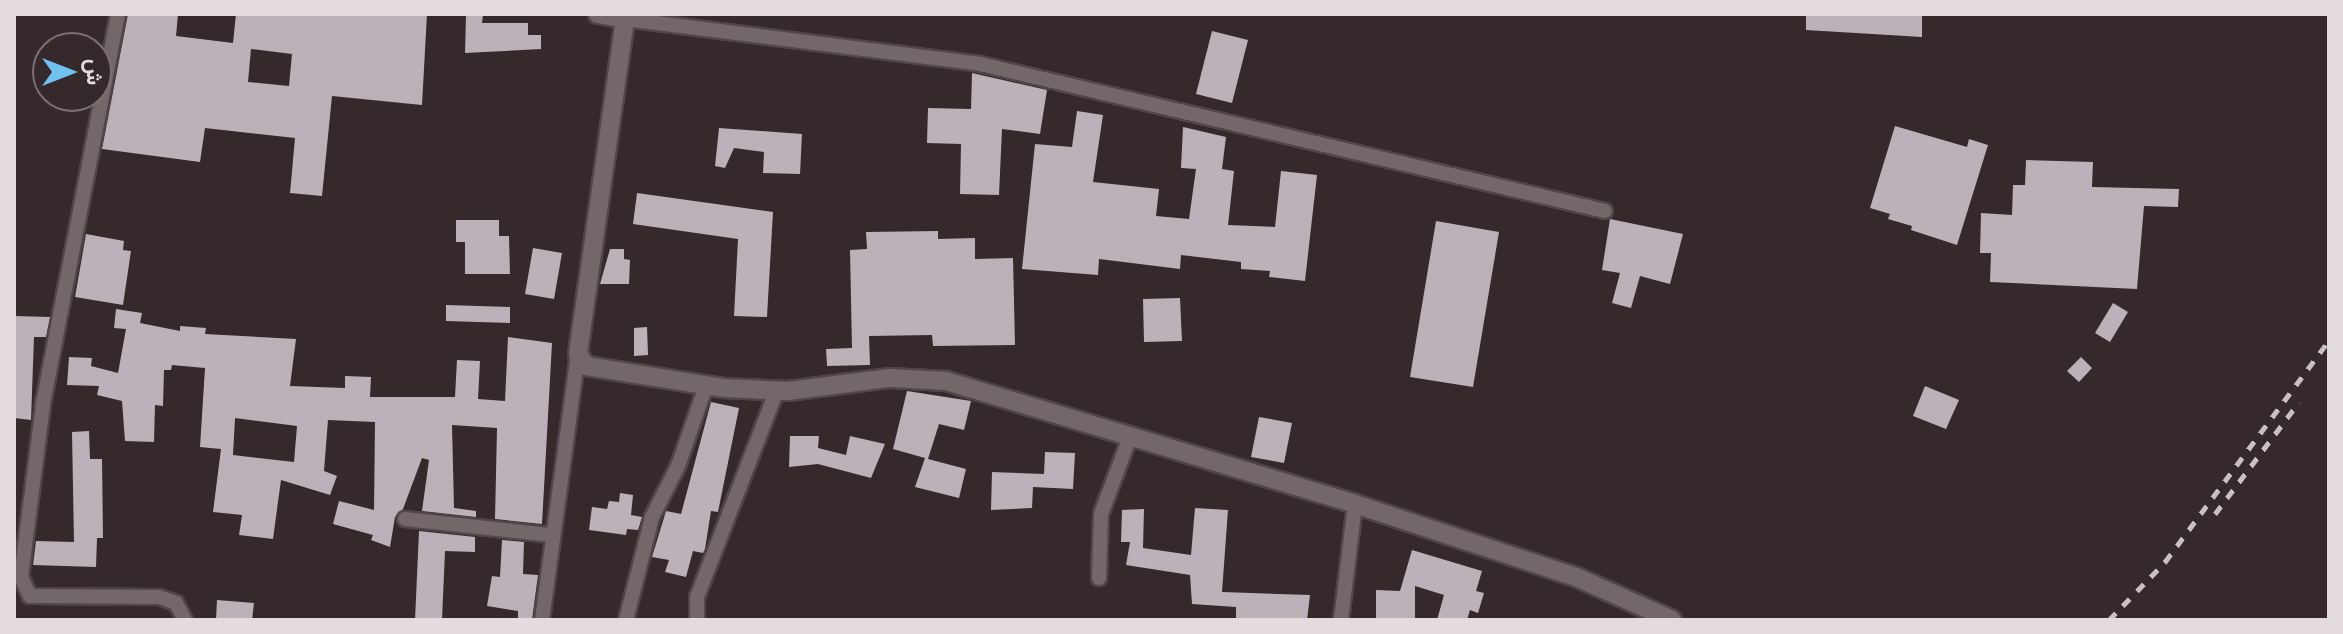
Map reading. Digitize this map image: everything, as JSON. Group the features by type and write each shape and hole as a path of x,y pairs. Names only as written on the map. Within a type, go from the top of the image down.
{"street":[{"path":"118,14 43,405 21,577 30,596 159,597 176,603 185,620"},
{"path":"598,14 980,64 1605,211"},
{"path":"542,620 551,535 625,19"},
{"path":"578,354 586,366 706,386 777,390 890,378 946,381 1355,504 1576,577 1672,620"},
{"path":"626,620 652,517 678,466 706,386"},
{"path":"697,620 697,597 777,390"},
{"path":"1099,578 1101,514 1130,437"},
{"path":"1341,620 1355,504"},
{"path":"405,519 551,535"}],"building":[{"path":"128,14 178,14 176,36 233,43 236,14 427,14 422,105 332,96 322,196 290,193 295,138 205,128 200,162 102,149 109,112 112,112 112,97","holes":["251,49 292,54 289,86 248,82"]},
{"path":"1806,14 1922,14 1922,37 1806,30"},
{"path":"466,15 483,15 482,23 528,23 528,35 541,35 541,49 465,53"},
{"path":"1212,31 1248,40 1232,103 1196,94"},
{"path":"972,73 1047,90 1040,134 1002,129 999,195 960,194 961,144 927,143 928,108 971,109"},
{"path":"1077,111 1103,115 1093,182 1159,189 1156,216 1189,219 1196,169 1181,168 1183,127 1226,137 1222,169 1234,171 1228,225 1275,227 1281,171 1317,175 1305,281 1269,277 1270,271 1241,269 1241,262 1181,255 1180,269 1099,259 1098,275 1022,269 1035,144 1072,147"},
{"path":"1895,126 1967,147 1969,139 1988,145 1957,245 1911,230 1912,226 1888,219 1890,214 1870,208"},
{"path":"719,128 802,134 800,174 763,173 764,152 734,148 725,168 715,166"},
{"path":"2026,160 2093,162 2092,187 2179,189 2178,207 2144,206 2137,289 1990,282 1991,253 1980,253 1981,213 2012,215 2013,185 2025,185"},
{"path":"637,193 773,212 767,317 734,316 738,239 633,224"},
{"path":"1610,219 1683,234 1670,284 1640,276 1631,308 1612,303 1620,273 1602,270"},
{"path":"456,220 499,220 499,236 509,236 510,274 465,274 465,242 456,242"},
{"path":"1436,221 1499,232 1473,387 1410,377"},
{"path":"938,231 938,239 975,238 975,259 1013,258 1015,345 933,346 932,335 869,336 870,365 827,366 826,349 852,348 850,250 867,249 866,232"},
{"path":"86,234 124,241 123,250 131,251 123,305 75,297"},
{"path":"533,248 562,253 554,299 525,294"},
{"path":"610,249 624,249 624,259 630,260 629,284 600,284"},
{"path":"1180,298 1182,341 1144,342 1143,299"},
{"path":"2113,303 2128,312 2110,342 2095,333"},
{"path":"446,305 510,307 510,323 446,321"},
{"path":"116,309 142,313 140,323 180,331 180,326 206,328 205,334 296,339 290,386 345,388 345,376 371,377 370,397 455,397 457,360 480,361 478,399 505,401 508,337 552,343 542,524 495,519 497,428 452,425 454,508 476,511 476,517 422,511 429,460 422,458 403,509 395,517 390,547 371,540 373,535 333,524 339,501 374,510 375,422 328,420 324,471 337,476 330,495 281,480 273,539 239,535 242,515 213,512 221,449 200,447 205,368 172,365 171,370 164,370 163,406 155,405 154,442 125,441 122,401 97,395 99,386 67,385 69,357 92,358 91,366 118,373 126,329 114,328","holes":["235,418 297,426 294,462 233,455"]},
{"path":"14,316 50,317 46,337 34,337 31,420 14,418"},
{"path":"647,327 648,355 634,356 634,328"},
{"path":"2081,357 2092,368 2079,382 2067,371"},
{"path":"1925,386 1959,400 1946,429 1913,416"},
{"path":"907,391 971,401 964,430 939,424 928,459 966,469 959,498 915,487 925,458 893,449"},
{"path":"711,402 739,408 718,512 711,511 705,549 703,553 693,551 686,577 665,572 669,560 652,557 666,511 681,514"},
{"path":"1259,417 1292,423 1284,463 1251,457"},
{"path":"89,431 90,459 102,459 103,538 97,538 96,567 33,565 36,541 74,542 72,432"},
{"path":"790,436 819,436 818,448 846,455 850,436 885,444 871,478 818,464 789,467"},
{"path":"1045,452 1075,453 1073,489 1033,487 1032,508 991,510 992,472 1044,474"},
{"path":"620,493 633,495 631,515 642,517 638,530 627,529 626,535 589,530 592,507 607,509 609,501 619,502"},
{"path":"1195,508 1228,510 1222,592 1310,595 1307,620 1236,620 1236,607 1192,604 1190,575 1126,565 1130,542 1121,542 1122,510 1144,509 1143,548 1191,555"},
{"path":"419,531 475,537 475,552 445,551 442,620 415,620"},
{"path":"502,540 524,542 523,574 538,575 532,620 518,620 518,611 487,606 492,576 500,577"},
{"path":"1412,550 1482,571 1476,591 1484,593 1478,613 1470,610 1467,620 1437,620 1444,595 1415,586 1415,620 1376,620 1376,590 1400,591"},
{"path":"217,600 254,603 252,620 216,620"}],"railway":[{"path":"2109,620 2165,562 2329,340"},
{"path":"2215,514 2299,402"}]}
